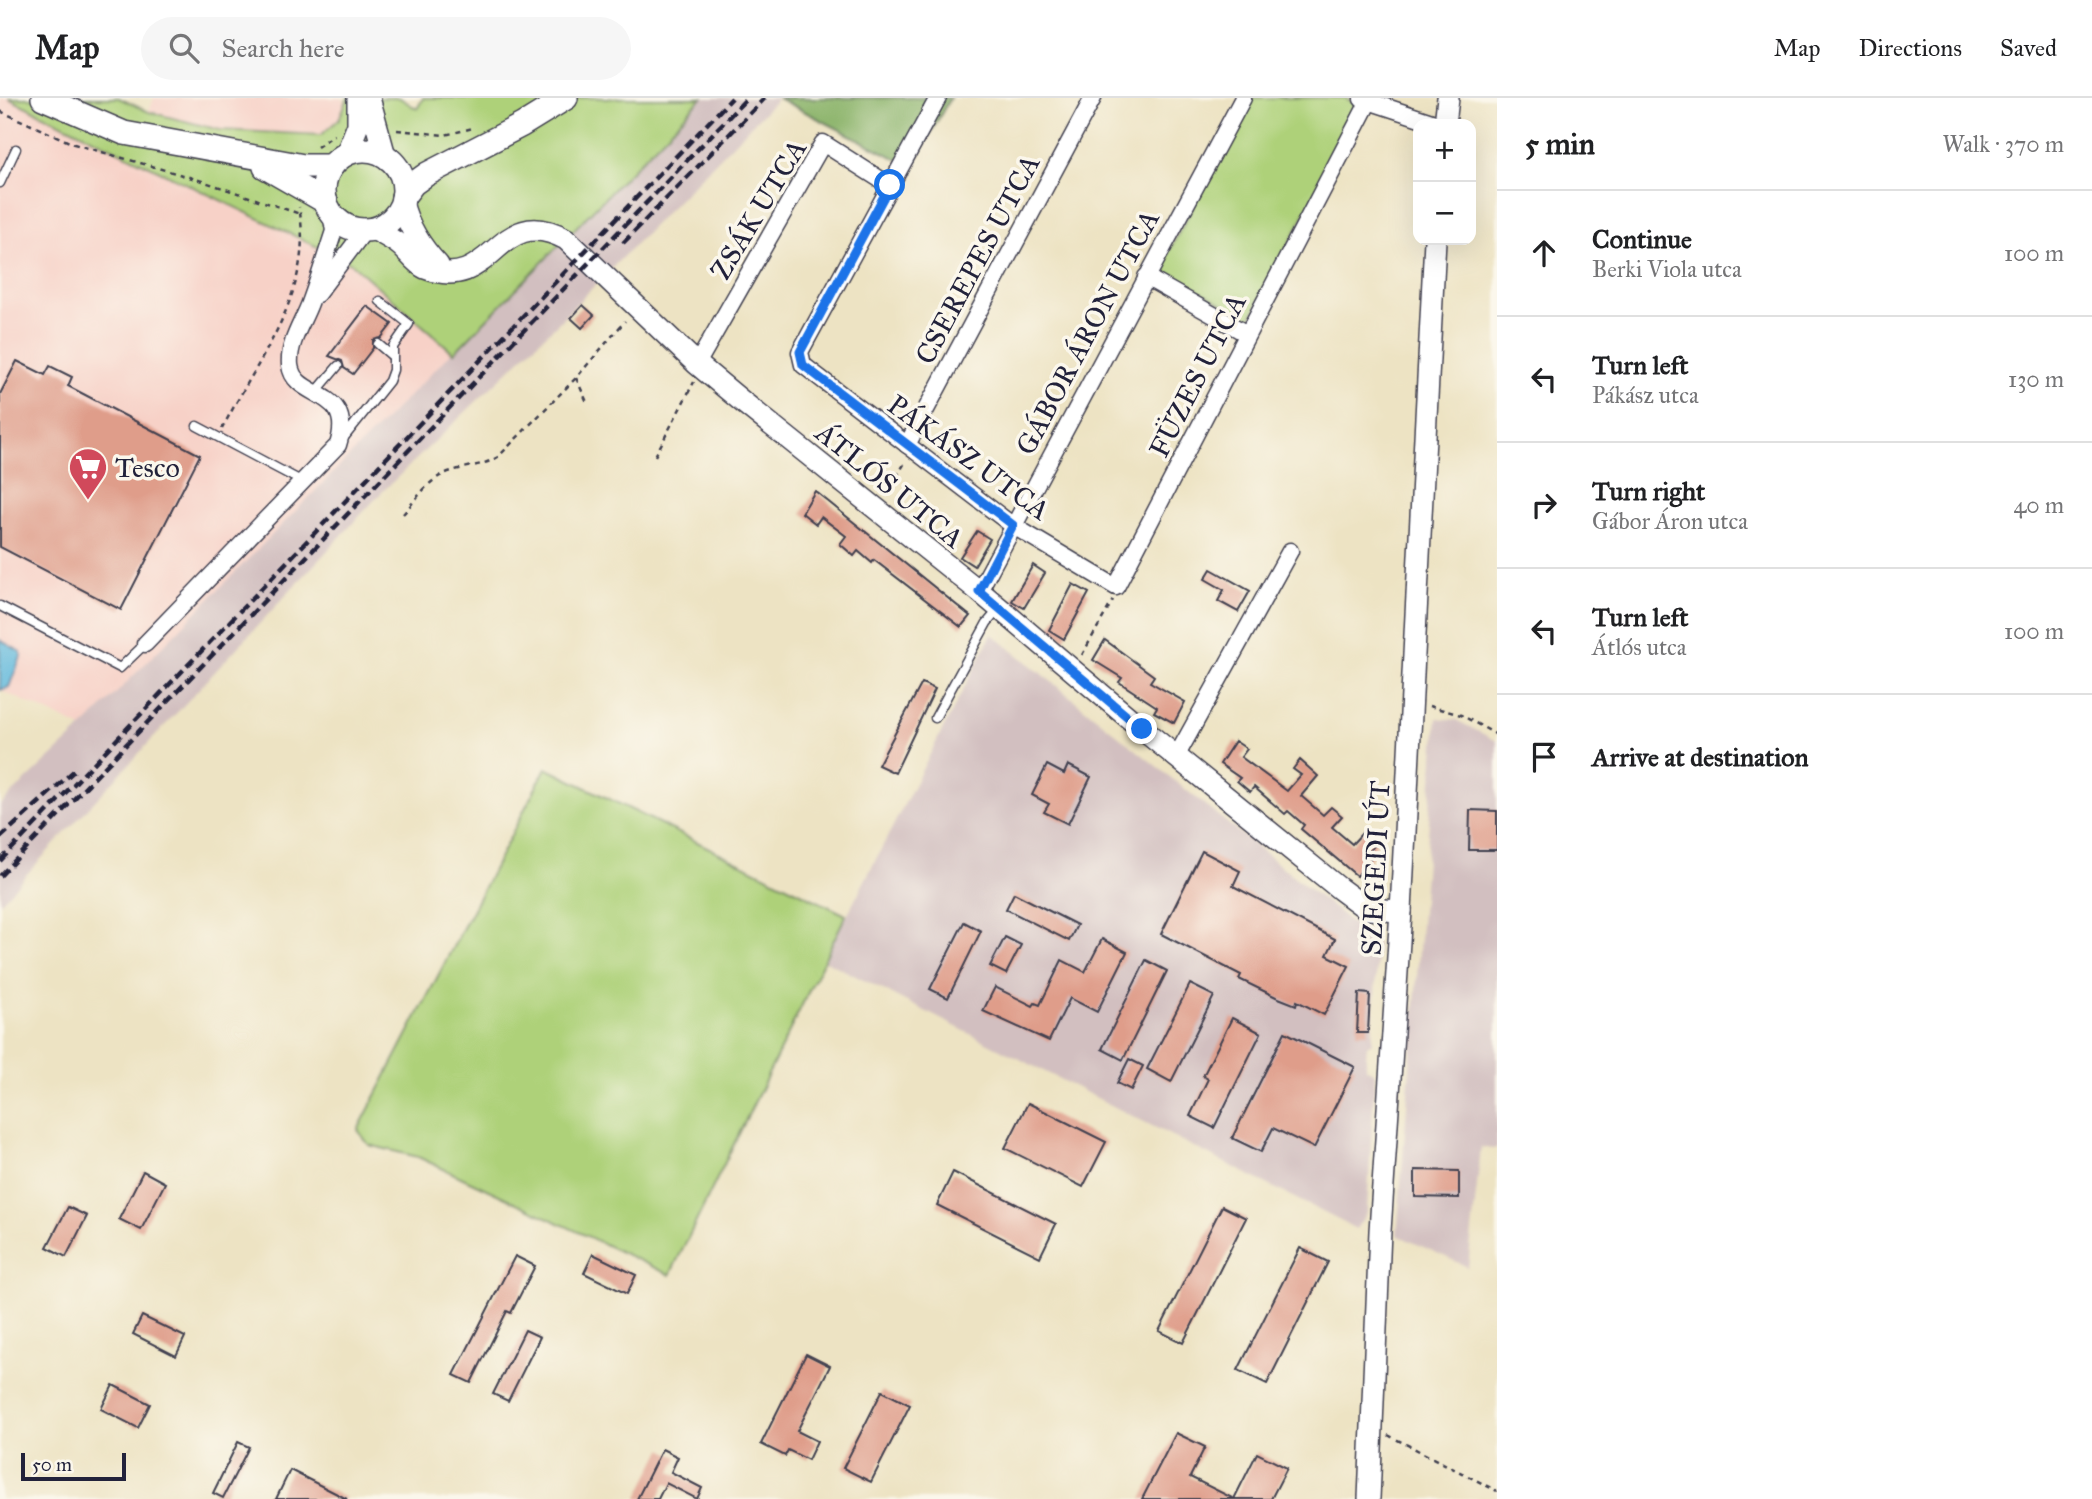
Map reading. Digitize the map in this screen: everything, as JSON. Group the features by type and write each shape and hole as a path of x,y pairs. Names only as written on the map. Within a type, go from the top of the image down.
{"main road":[{"path":"43,98 124,133 241,155 301,175 346,226 370,230 388,222 413,184 462,153 504,135 566,98"},
{"path":"301,175 370,151 387,158 423,160 462,153"},
{"path":"387,158 401,176 403,200"},
{"path":"329,207 324,186 339,160"}],"street":[{"path":"358,98 368,126 387,158"},
{"path":"339,160 368,126 369,98"},
{"path":"890,185 938,98"},
{"name":"CSEREPES UTCA","path":"910,447 1093,98"},
{"name":"GÁBOR ÁRON UTCA","path":"979,591 1243,98"},
{"path":"1446,119 1448,98"},
{"path":"1364,100 1423,119"},
{"name":"FÜZES UTCA","path":"1116,587 1364,100"},
{"name":"ZSÁK UTCA","path":"699,365 823,143 890,185"},
{"name":"PÁKÁSZ UTCA","path":"890,185 800,358 803,365 1013,525 1116,587"},
{"path":"403,200 406,218 418,240 444,272"},
{"path":"145,644 338,444 342,432 341,415 295,376 290,366 294,341 310,304 334,231 329,207"},
{"name":"ÁTLÓS UTCA","path":"444,272 466,272 522,230 544,229 566,239 699,365 979,591 1176,757 1362,907 1401,911"},
{"path":"310,304 370,230 400,245 423,267 444,272"},
{"name":"SZEGEDI ÚT","path":"1369,1499 1380,1231 1401,911 1435,245"},
{"path":"1146,277 1247,334"},
{"path":"1176,757 1290,551"}],"lane":[{"path":"0,183 16,149"},
{"path":"338,444 389,381 397,340 409,324 380,301"},
{"path":"378,344 392,356"},
{"path":"316,392 338,366"},
{"path":"197,426 303,482"},
{"path":"0,606 120,668 145,644"},
{"path":"934,718 987,623 999,609"}],"path":[{"path":"0,111 74,144 197,179 300,214"},
{"path":"218,435 295,290 303,253 296,195 307,154 349,125 445,135 477,127"},
{"path":"403,514 438,477 449,472 484,466 498,457 576,378 637,308"},
{"path":"655,456 699,365"},
{"path":"576,378 587,402"},
{"path":"876,510 910,447"},
{"path":"1073,670 1117,593 1116,587"},
{"path":"1412,701 1461,715 1497,735"},
{"path":"1372,1427 1497,1491"}],"shaded area":[{"path":"0,98 8,98 351,263 454,353 82,728 0,690"},
{"path":"154,98 341,98 346,102 339,119 321,135 220,130 149,112"},
{"path":"702,98 778,98 557,324 381,493 0,903 0,805 82,728"},
{"path":"992,634 1378,944 1372,1042 1367,1045 1366,1057 1366,1068 1375,1073 1367,1212 1356,1229 824,960"},
{"path":"1437,718 1456,720 1497,741 1497,1148 1481,1148 1468,1267 1397,1235"}],"green space":[{"path":"8,98 119,98 149,112 220,130 321,135 339,119 348,98 400,98 417,109 423,98 702,98 454,353 351,263"},
{"path":"778,98 950,98 912,167"},
{"path":"1251,98 1345,98 1361,106 1250,319 1166,272 1162,264"},
{"path":"546,768 846,915 670,1275 418,1157 369,1145 358,1130"}],"water":[{"path":"0,640 21,652 21,657 9,687 0,690"}],"building":[{"path":"583,305 594,315 582,328 571,318"},
{"path":"367,306 392,324 381,338 373,340 373,348 353,374 344,368 342,361 329,356"},
{"name":"Tesco","path":"17,361 45,375 50,366 72,377 68,386 200,455 121,610 0,547 0,394"},
{"path":"815,491 970,616 961,627 874,560 872,563 858,551 854,556 840,544 846,536 821,517 816,524 802,513"},
{"path":"977,531 990,539 974,566 960,557"},
{"path":"1033,565 1045,573 1024,608 1012,601"},
{"path":"1211,569 1250,591 1238,612 1218,601 1224,590 1205,579"},
{"path":"1073,584 1089,593 1064,639 1049,630"},
{"path":"1105,640 1154,676 1150,682 1185,702 1174,723 1154,712 1157,707 1119,682 1122,678 1093,660"},
{"path":"922,683 935,689 895,773 878,765"},
{"path":"1235,741 1247,749 1241,757 1287,791 1301,775 1293,769 1300,760 1318,776 1301,796 1323,815 1331,807 1342,816 1332,827 1352,844 1364,831 1377,842 1369,852 1373,855 1357,876 1301,829 1304,825 1288,811 1285,814 1254,787 1250,792 1237,781 1240,778 1220,764"},
{"path":"1047,765 1064,774 1068,765 1091,777 1068,824 1044,812 1049,804 1032,795"},
{"path":"1470,810 1497,811 1497,850 1469,850"},
{"path":"1202,851 1240,871 1233,886 1335,939 1327,955 1349,966 1324,1015 1297,1001 1296,1005 1239,979 1241,975 1161,934"},
{"path":"1014,893 1077,925 1069,941 1006,909"},
{"path":"964,922 981,931 948,998 930,989"},
{"path":"1005,937 1021,945 1006,974 990,966"},
{"path":"1102,939 1127,952 1097,1012 1070,998 1049,1041 983,1011 995,987 1033,1006 1035,1003 1040,1005 1062,960 1085,972"},
{"path":"1146,960 1167,971 1123,1060 1102,1049"},
{"path":"1190,984 1214,996 1171,1082 1147,1069"},
{"path":"1359,993 1370,994 1368,1033 1357,1033"},
{"path":"1232,1018 1261,1033 1214,1128 1190,1116 1208,1079 1203,1076"},
{"path":"1285,1032 1355,1067 1314,1148 1273,1128 1261,1152 1232,1138"},
{"path":"1129,1059 1143,1066 1131,1090 1117,1083"},
{"path":"1028,1103 1106,1142 1083,1187 1005,1148"},
{"path":"1415,1170 1459,1171 1459,1198 1415,1197"},
{"path":"143,1171 165,1183 141,1230 119,1219"},
{"path":"953,1172 1056,1224 1040,1257 937,1205"},
{"path":"1222,1206 1246,1218 1183,1343 1159,1331"},
{"path":"68,1207 87,1216 66,1257 47,1247"},
{"path":"1300,1248 1328,1262 1267,1384 1238,1370"},
{"path":"593,1254 636,1275 627,1294 584,1273"},
{"path":"515,1256 535,1266 511,1313 507,1311 471,1383 454,1375"},
{"path":"142,1316 185,1337 176,1356 133,1334"},
{"path":"525,1330 540,1337 508,1401 493,1394"},
{"path":"806,1354 830,1366 797,1431 817,1441 808,1460 788,1450 785,1456 761,1444"},
{"path":"113,1385 150,1404 138,1428 101,1409"},
{"path":"882,1391 910,1405 871,1482 843,1468"},
{"path":"1176,1433 1205,1447 1190,1477 1234,1499 1142,1499"},
{"path":"238,1442 249,1447 223,1498 213,1493"},
{"path":"662,1449 678,1457 671,1472 702,1488 697,1499 666,1483 658,1499 637,1499"},
{"path":"1257,1453 1287,1468 1271,1499 1234,1499"},
{"path":"290,1470 347,1499 276,1499"}],"railway":[{"path":"0,861 732,98"},
{"path":"0,876 747,98"},
{"path":"623,243 765,98"},
{"path":"0,838 76,769"}],"place":[{"name":"Tesco","path":"88,501"}],"route":[{"path":"890,185 800,352 803,365 1013,525 979,591 1142,729"}]}
